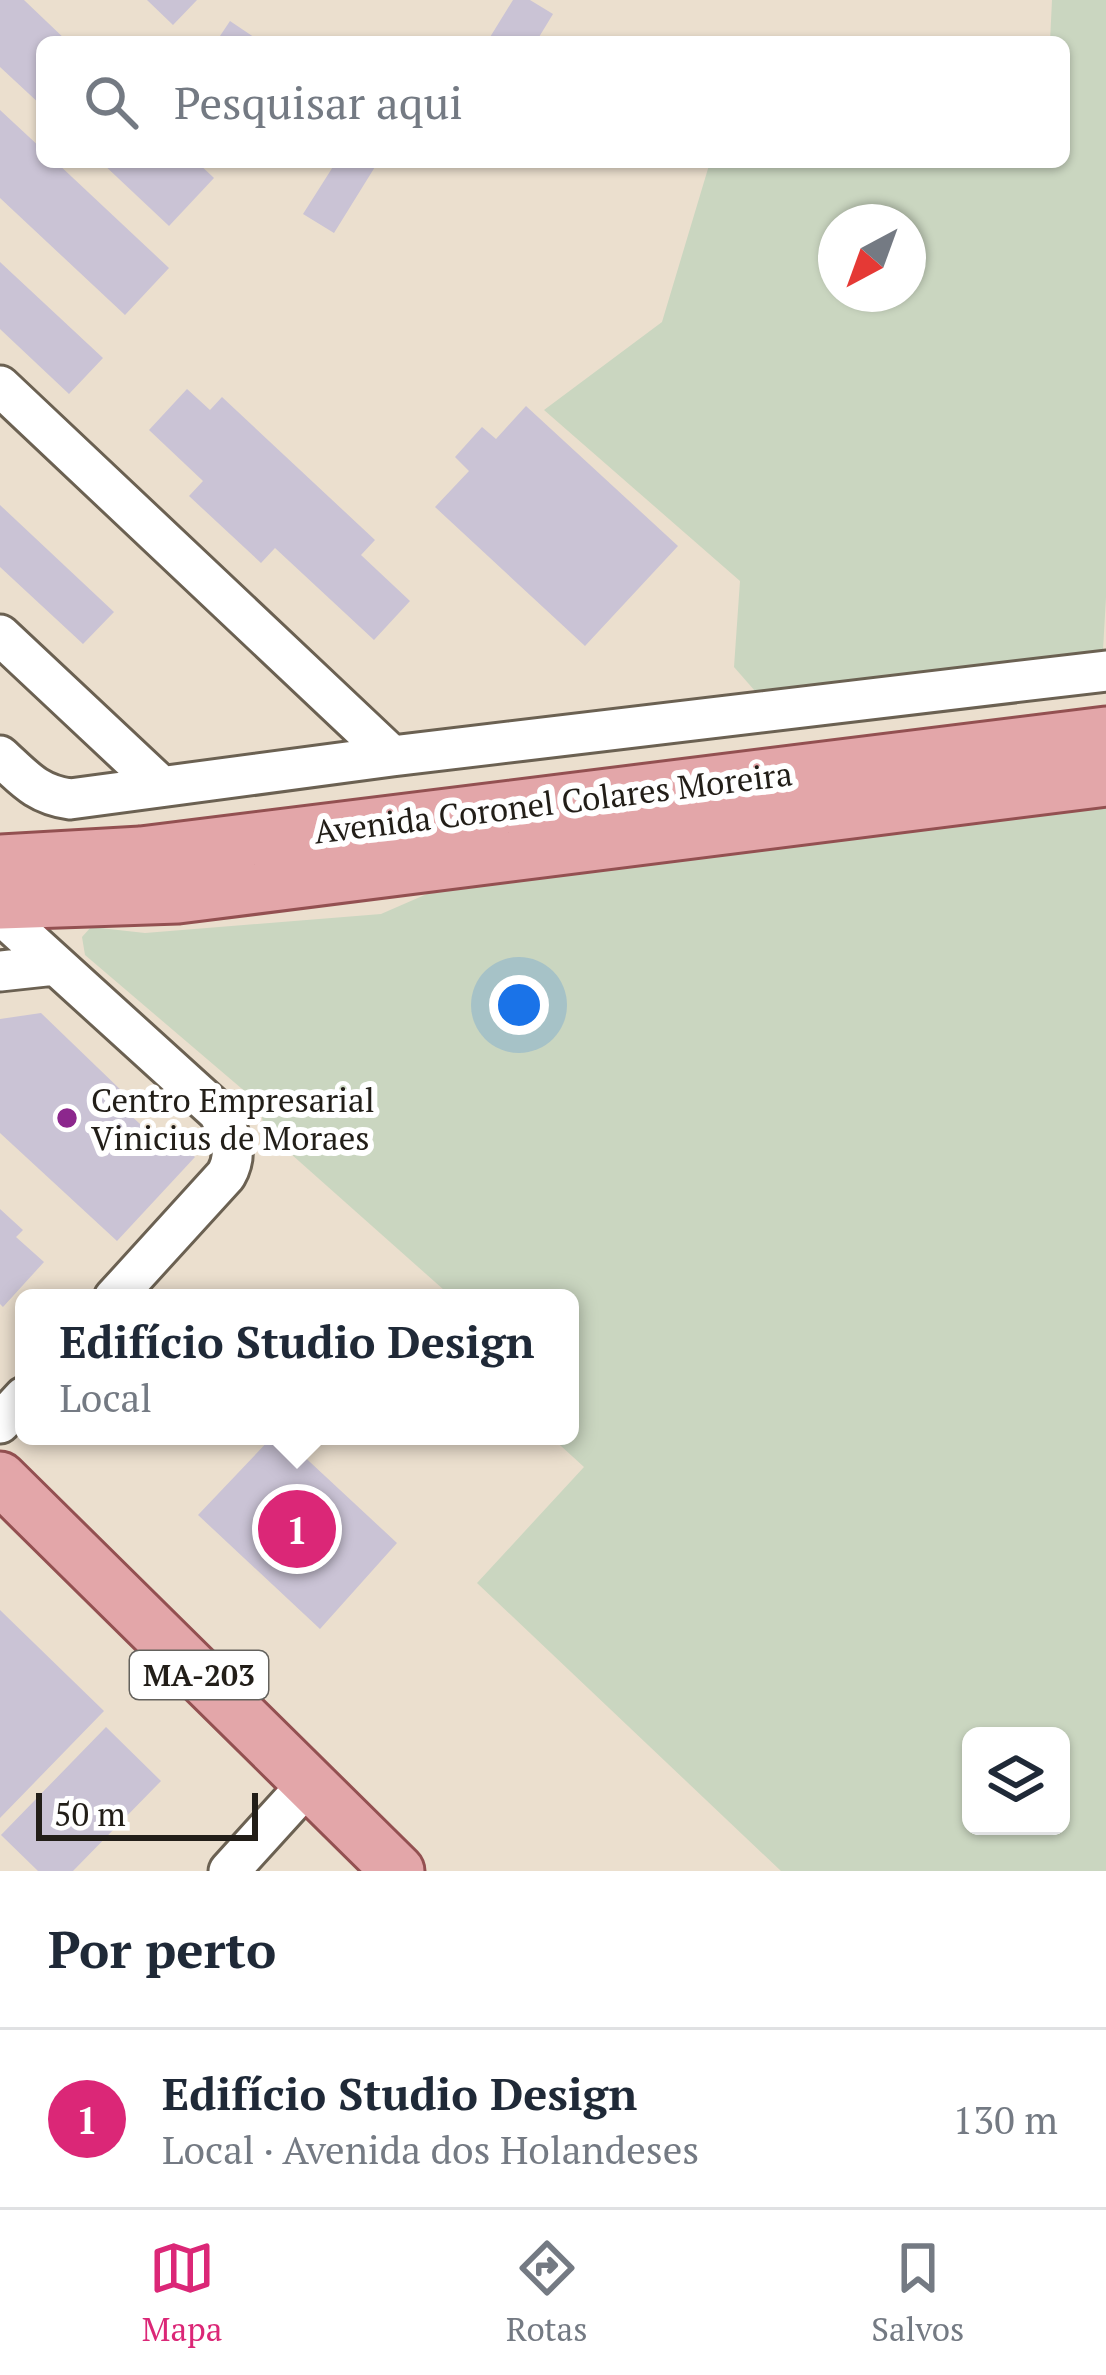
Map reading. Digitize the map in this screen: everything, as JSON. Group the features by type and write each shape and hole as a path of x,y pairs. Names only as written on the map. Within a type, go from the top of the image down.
{"main road":[{"name":"Avenida Coronel Colares Moreira","path":"0,861 142,854 1106,733"},
{"name":"Avenida Coronel Colares Moreira","path":"0,903 178,897 1106,780"},
{"name":"MA-203","path":"0,1478 398,1871"}],"street":[{"path":"0,386 392,756"},
{"path":"0,635 160,786"},
{"path":"0,756 33,787 70,800 392,756 1106,671"},
{"path":"0,914 218,1112 232,1140 232,1165 226,1175 122,1289"},
{"path":"0,971 55,964"},
{"path":"229,1871 308,1783"}],"green space":[{"path":"1052,0 1106,0 1103,650 797,698 755,691 734,667 740,581 544,410 662,322 708,168 1070,168 1070,36 1050,36"},
{"path":"1106,799 1106,1871 781,1871 477,1583 584,1467 560,1445 579,1445 579,1289 443,1289 264,1130 248,1094 85,955 82,937 91,927 145,933 381,914 459,880"}],"building":[{"path":"0,0 24,0 62,36 36,36 36,100 0,67"},
{"path":"147,0 197,0 173,25"},
{"path":"513,0 530,0 553,14 540,36 491,36"},
{"path":"230,21 252,36 220,36"},
{"path":"0,110 36,143 36,168 62,168 169,268 125,315 0,198"},
{"path":"107,168 203,168 214,178 169,226"},
{"path":"332,168 374,168 334,233 303,214"},
{"path":"0,262 103,358 69,394 0,329"},
{"path":"187,389 210,410 222,397 375,540 361,555 410,601 374,640 275,548 261,563 189,496 203,481 149,430"},
{"path":"526,406 678,546 585,646 435,507 469,471 455,457 482,427 496,439"},
{"path":"0,505 114,612 83,644 0,567"},
{"name":"Centro Empresarial Vinicius de Moraes","path":"41,1013 125,1094 117,1103 150,1133 177,1142 195,1157 117,1241 0,1133 0,1019"},
{"path":"0,1209 23,1230 16,1237 44,1262 3,1307"},
{"path":"264,1445 292,1445 397,1543 320,1629 198,1515"},
{"path":"0,1610 104,1711 0,1818"},
{"path":"106,1727 161,1781 73,1871 38,1871 1,1835"}],"place":[{"name":"Centro Empresarial Vinicius de Moraes","path":"67,1118"},
{"name":"Edifício Studio Design","path":"297,1529"}]}
